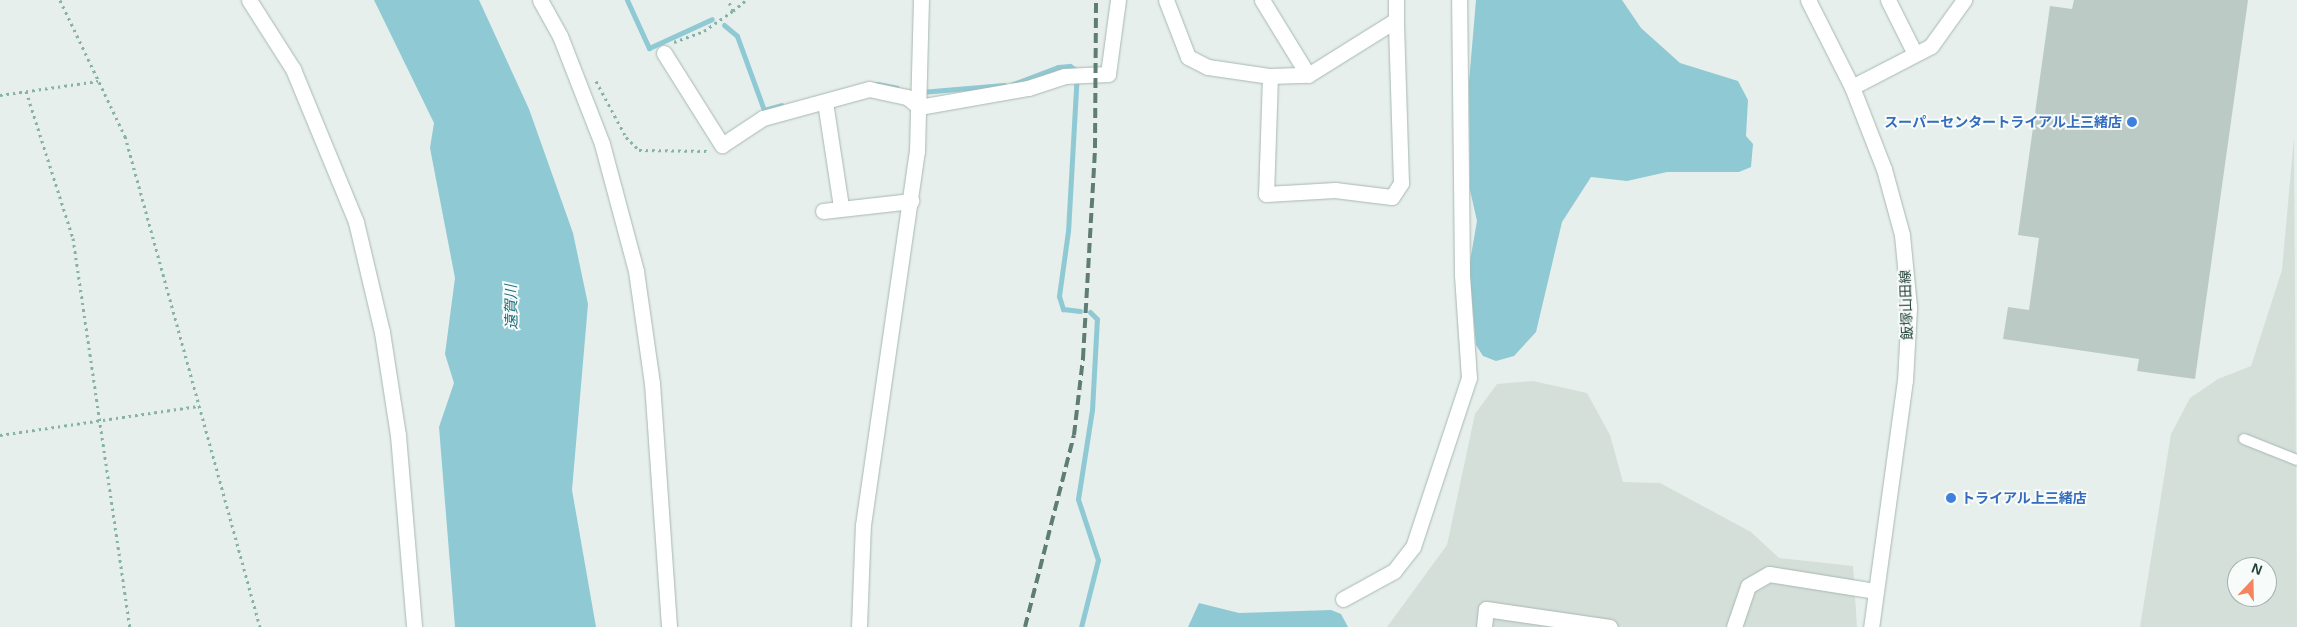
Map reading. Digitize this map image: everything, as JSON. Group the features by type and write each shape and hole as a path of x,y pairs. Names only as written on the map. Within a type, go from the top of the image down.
{"street":[{"path":"249,0 293,69 356,222 382,332 398,435 414,627"},
{"path":"540,0 560,36 602,144 636,271 652,383 669,627"},
{"path":"859,627 863,525 910,201 920,97 921,0"},
{"path":"664,53 722,145 763,118 869,90 907,97 920,97 1028,88 1075,76 1108,74 1113,65 1118,0"},
{"path":"1166,0 1188,58 1208,67 1270,76 1308,75 1396,20"},
{"path":"1262,0 1308,75"},
{"path":"1270,76 1266,194 1335,190 1392,197 1401,182 1396,0"},
{"path":"1343,599 1394,571 1413,547 1469,378 1462,274 1459,0"},
{"name":"飯塚山田線","path":"1808,0 1852,87 1884,169 1902,235 1909,307 1905,380 1875,591 1872,627"},
{"path":"1888,0 1915,54"},
{"path":"1852,87 1931,46 1964,0"},
{"path":"825,102 841,206"},
{"path":"823,211 841,206 910,201"},
{"path":"1734,627 1748,586 1769,574 1875,591"},
{"path":"1484,627 1486,609 1610,627"}],"lane":[{"path":"2244,440 2297,460"}],"path":[{"path":"60,0 125,136 260,627"},
{"path":"728,0 733,11"},
{"path":"664,53 672,42 704,31 746,0"},
{"path":"591,74 626,137 639,150 706,152 722,145"},
{"path":"0,95 98,81"},
{"path":"26,91 73,238 102,420 130,627"},
{"path":"0,435 200,406"}],"shaded area":[{"path":"2294,137 2297,627 2140,627 2171,434 2190,398 2218,379 2251,366 2282,270"},
{"path":"1533,381 1587,393 1610,435 1623,482 1660,483 1751,532 1779,558 1853,566 1857,627 1387,627 1447,545 1475,414 1497,384"}],"water":[{"name":"遠賀川","path":"374,0 479,0 529,109 573,233 588,304 572,490 596,627 455,627 439,427 454,383 445,354 455,278 430,148 434,123"},
{"path":"1476,0 1622,0 1641,28 1680,63 1738,81 1748,100 1746,136 1753,144 1751,167 1739,172 1667,172 1627,181 1591,177 1562,222 1536,332 1514,356 1496,361 1483,356 1476,345 1469,267 1477,221 1470,190 1469,82"},
{"path":"1199,603 1239,613 1331,610 1341,614 1348,627 1188,627"}],"building":[{"name":"スーパーセンタートライアル上三緒店","path":"2074,0 2248,0 2195,379 2137,371 2139,359 2003,339 2008,307 2029,310 2039,238 2018,235 2050,6 2072,9"}],"waterway":[{"path":"627,0 649,48 712,19"},
{"path":"724,25 737,36 764,110 781,105"},
{"path":"1013,84 1058,67 1070,66 1077,71 1068,231 1059,296 1063,309 1080,311"},
{"path":"877,84 897,88"},
{"path":"921,92 1004,85"},
{"path":"1081,627 1098,560 1078,499 1092,410 1097,319 1090,312"}],"railway":[{"path":"1025,627 1074,435 1083,358 1095,148 1096,0"}],"place":[{"name":"スーパーセンタートライアル上三緒店","path":"2132,122"},
{"name":"トライアル上三緒店","path":"1951,498"}]}
